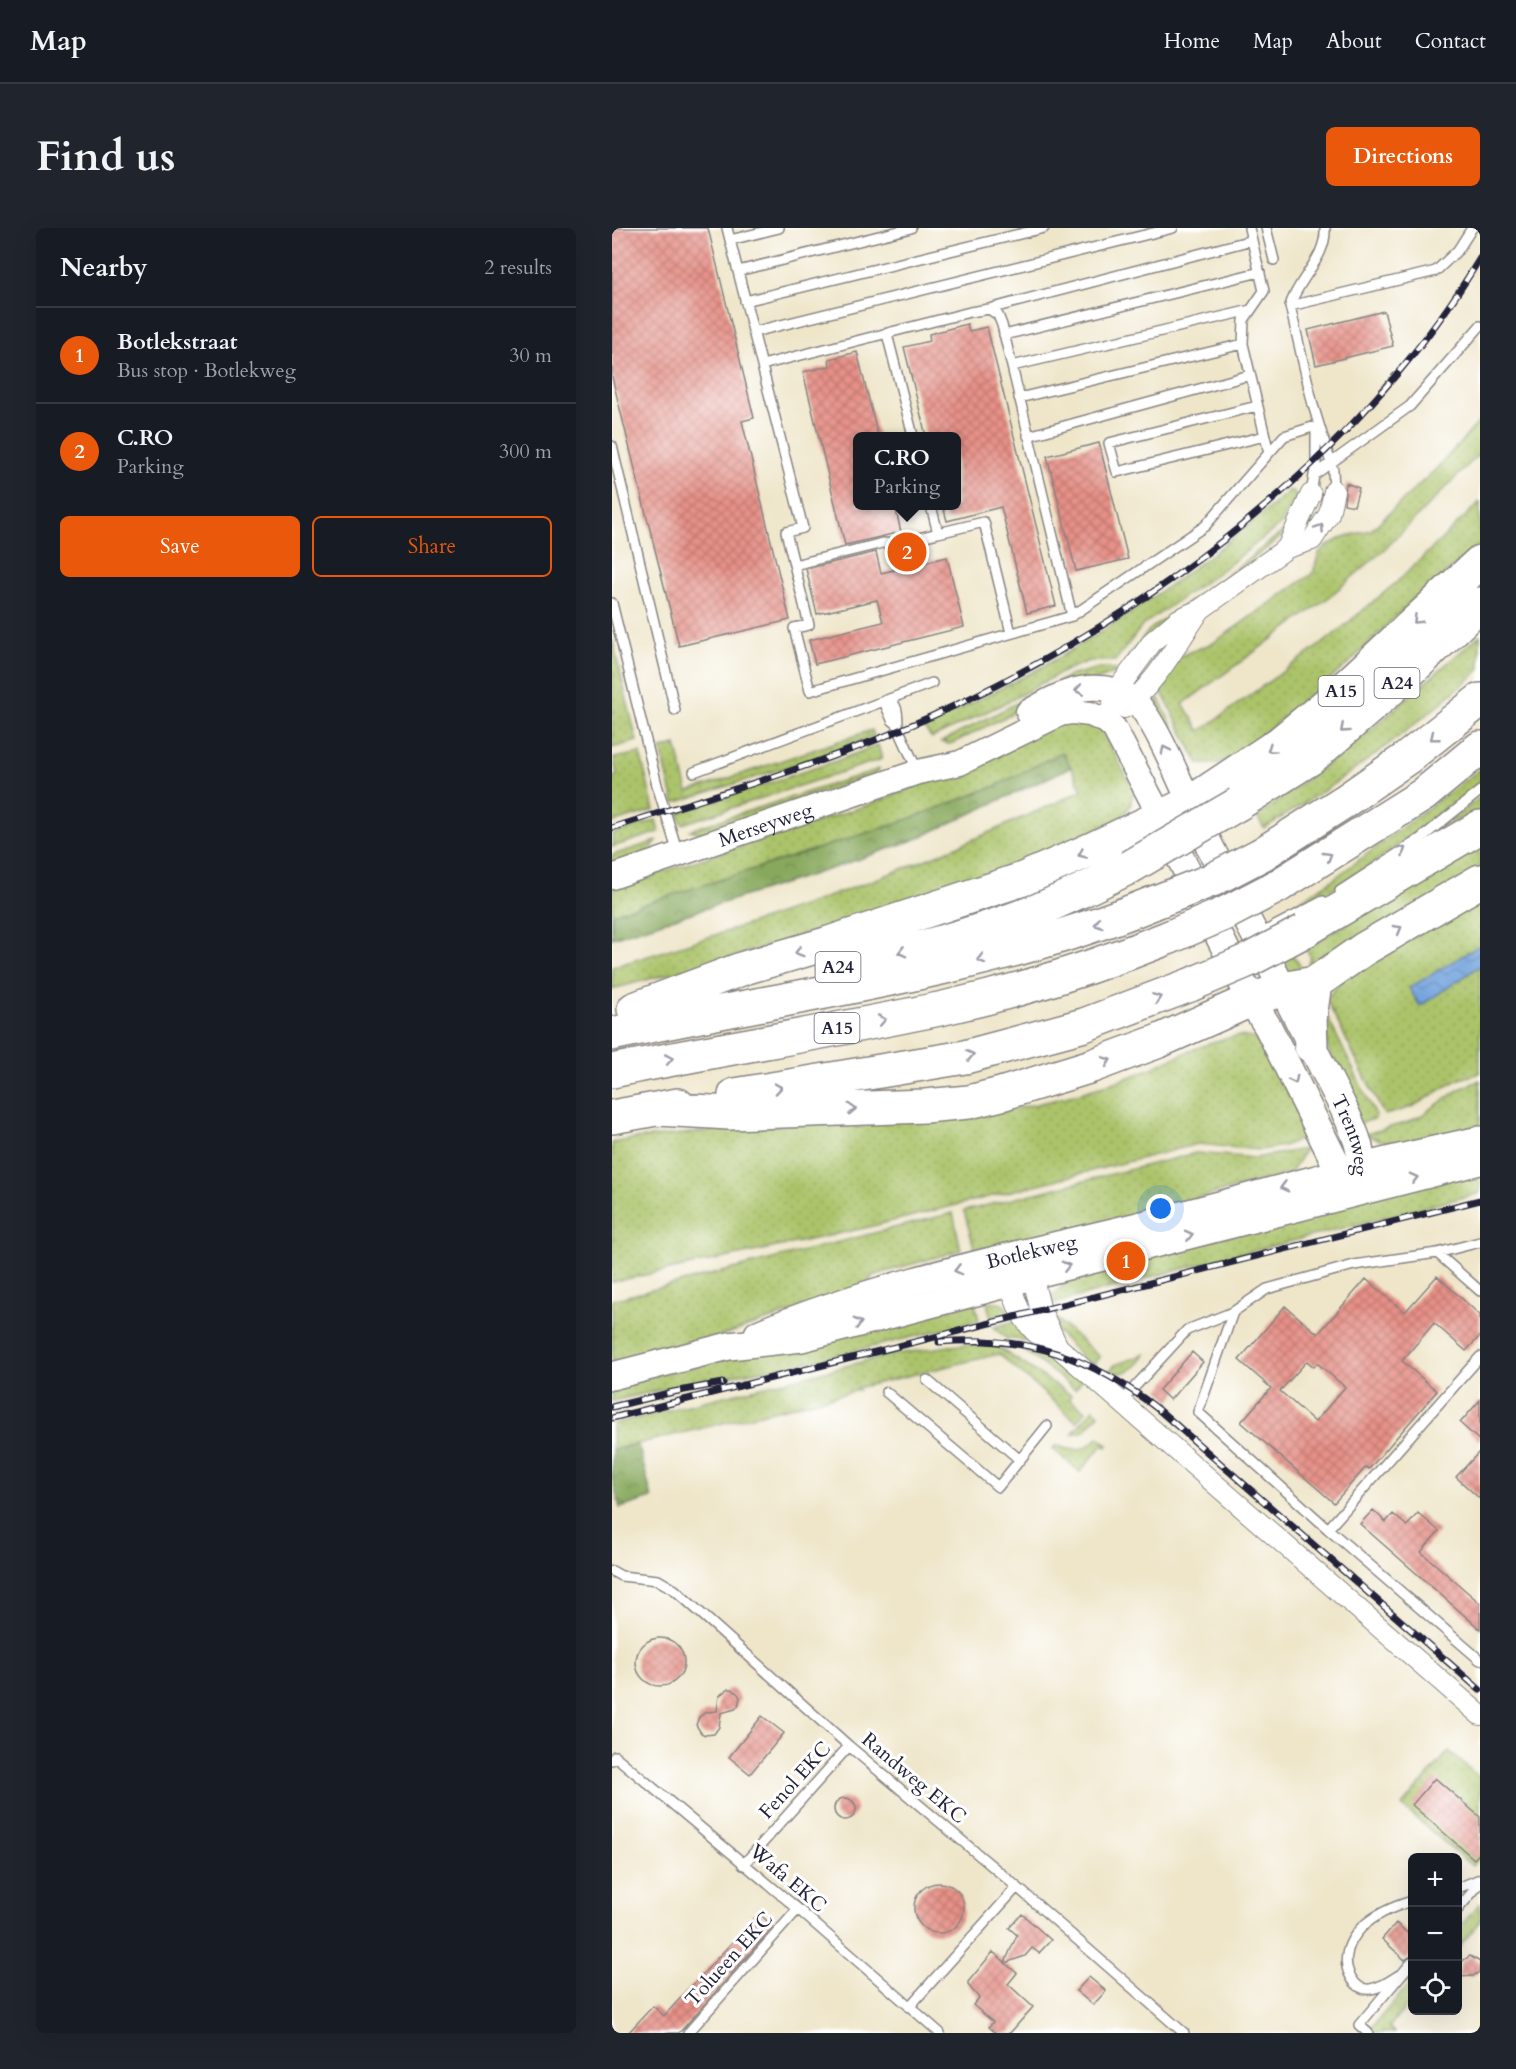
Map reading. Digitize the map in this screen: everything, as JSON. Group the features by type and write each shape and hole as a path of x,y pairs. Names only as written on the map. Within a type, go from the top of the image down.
{"highway":[{"name":"A15","path":"623,1012 744,968 1023,879 1190,803 1280,743 1326,705 1480,562"},
{"name":"A24","path":"623,1012 859,962 962,936 1038,910 1130,867 1311,758 1392,688 1480,604"},
{"name":"A15","path":"612,1034 988,958 1065,935 1153,903 1212,880 1262,854 1407,758 1480,700"},
{"name":"A15","path":"612,1071 948,1007 1060,977 1122,956 1226,913 1278,886 1423,795 1480,748"},
{"path":"612,1117 965,1057 1083,1025 1239,964 1304,931 1480,827"},
{"path":"658,1109 730,1113 925,1106 975,1101 1092,1066 1159,1041 1251,999 1299,986 1480,881"},
{"path":"1299,986 1310,1018 1311,1046"}],"main road":[{"path":"1190,803 1256,936 1299,986"},
{"name":"Trentweg","path":"1160,816 1251,999 1353,1177"},
{"name":"Trentweg","path":"1311,1046 1354,1132 1353,1177"},
{"name":"Botlekweg","path":"612,1376 729,1346 798,1317 884,1289 1019,1271 1149,1224 1353,1177 1480,1140"},
{"name":"Botlekweg","path":"1353,1177 1480,1161"}],"street":[{"path":"1107,721 1126,696 1150,684 1201,609 1287,548 1312,540 1329,514 1334,491"},
{"path":"1287,548 1311,494"},
{"name":"Merseyweg","path":"918,772 954,748 1070,691 1100,688 1126,696"},
{"path":"1126,696 1150,722 1190,803"},
{"name":"Merseyweg","path":"612,877 918,772 960,763 1060,714 1082,712 1107,721"},
{"name":"Trentweg","path":"1107,721 1118,735 1160,816"},
{"path":"1019,1271 1019,1310 1035,1332 1058,1347 1480,1715"}],"lane":[{"path":"727,228 803,528 786,532 809,625 794,628 810,691 1072,616 1205,526 1284,436 1317,426"},
{"path":"730,240 779,228"},
{"path":"738,271 910,228"},
{"path":"745,301 1044,228"},
{"path":"753,333 1173,228"},
{"path":"1249,228 1264,291 1244,320 1243,344 1269,453"},
{"path":"1266,228 1274,260"},
{"path":"1325,228 1323,247 1293,296 1290,306 1317,426 1331,464 1334,491"},
{"path":"1290,306 1436,271 1458,250 1472,228"},
{"path":"762,365 989,309 1252,240"},
{"path":"1004,335 1260,272"},
{"path":"989,309 998,315 1004,335 1072,616"},
{"path":"1012,366 1251,310"},
{"path":"1314,475 1410,406 1480,326"},
{"path":"887,334 913,432"},
{"path":"1019,399 1243,344"},
{"path":"1028,436 1250,375"},
{"path":"1257,406 1109,443 1117,472 1265,436"},
{"path":"1311,494 1317,426"},
{"path":"612,446 675,710"},
{"path":"932,510 938,533"},
{"path":"794,565 883,543 895,544 984,522 1011,633"},
{"path":"612,603 657,785 679,854"},
{"path":"694,772 932,683"},
{"path":"890,700 894,703 900,717 897,724 918,772"},
{"path":"1256,936 1323,901 1366,875 1420,838 1480,791"},
{"path":"1120,1402 1186,1330 1233,1312 1267,1289 1354,1265 1437,1253 1480,1242"},
{"path":"1437,1253 1480,1292"},
{"path":"1233,1312 1198,1412 1328,1529 1480,1660"},
{"path":"1328,1529 1480,1357"},
{"path":"927,1380 1020,1460"},
{"path":"886,1392 998,1487 1047,1426"},
{"name":"Randweg EKC","path":"612,1571 621,1576 658,1580 675,1590 849,1746 1017,1887 1184,2033"},
{"name":"Fenol EKC","path":"743,1865 849,1746"},
{"name":"Wafa EKC","path":"612,1760 615,1756 798,1909 940,2033"},
{"path":"1462,1887 1480,1881"},
{"path":"1460,1907 1480,1881"},
{"path":"909,2007 1017,1887"},
{"path":"1404,1972 1379,1987 1368,1990 1357,1986 1349,1974 1346,1957 1353,1938 1362,1927 1389,1909 1408,1903"},
{"name":"Tolueen EKC","path":"688,2033 798,1909"},
{"path":"1368,2033 1359,2025 1408,1968"}],"green space":[{"path":"1480,421 1480,453 1385,549 1328,598 1183,704 1200,731 1327,640 1397,582 1480,502 1480,544 1411,602 1347,665 1261,736 1228,760 1216,764 1199,764 1158,685 1177,657 1213,643 1313,573 1319,553 1325,547 1343,537 1371,530 1438,467"},
{"path":"1290,490 1295,494 1296,499 1281,524 1230,564 1143,625 1115,661 1089,661 1066,670 1011,700 932,738 923,727 1030,673 1095,636 1181,577 1237,535"},
{"path":"1287,528 1281,537 1257,556 1181,610 1126,663 1149,630 1234,570"},
{"path":"1480,635 1480,669 1473,676 1372,757 1264,828 1257,817 1367,733"},
{"path":"612,639 637,741 612,748"},
{"path":"1099,668 1119,671 1017,711 955,742 949,744 941,742 1069,676"},
{"path":"1156,694 1190,762 1175,750 1164,733 1156,704"},
{"path":"1065,720 1100,728 1134,790 1130,806 1121,818 1033,858 740,955 612,989 612,967 759,920 904,868 952,849 1082,790 1071,767 916,839 836,867 612,938 612,888 868,805 929,781"},
{"path":"872,730 874,736 809,760 674,803 661,749 676,745 688,792"},
{"path":"878,745 882,759 682,824 677,813 836,761"},
{"path":"1062,752 1071,767 916,839 836,867 612,938 612,914 901,822 998,785"},
{"path":"640,753 654,810 612,823 612,778 617,775 614,758"},
{"path":"879,769 876,774 707,832 700,833 690,830"},
{"path":"1480,769 1480,786 1471,793 1376,861 1311,902 1294,909 1293,905 1331,881"},
{"path":"1480,797 1480,822 1417,846 1449,823"},
{"path":"656,820 659,832 612,847 612,834"},
{"path":"657,841 647,853 612,866 612,855"},
{"path":"1480,846 1480,874 1312,971 1308,964 1311,957 1305,948"},
{"path":"1480,898 1480,945 1420,1006 1480,966 1480,1073 1457,1080 1412,1107 1385,1115 1326,999 1343,979"},
{"path":"1278,938 1298,962 1304,973 1286,978"},
{"path":"1323,1008 1375,1114 1375,1119 1356,1124 1327,1046"},
{"path":"1239,1036 1253,1038 1268,1050 1305,1127 1307,1137 1283,1146 1260,1150 1198,1144 865,1228 612,1282 612,1143 749,1127 957,1119 1024,1107 1089,1090 1145,1071 1198,1047"},
{"path":"1480,1080 1480,1125 1407,1142 1379,1140 1366,1134 1408,1122 1458,1090"},
{"path":"1305,1149 1291,1173 977,1258 964,1211 1196,1153 1255,1158"},
{"path":"1480,1167 1480,1193 1053,1304 1052,1296 1067,1282 1130,1266 1129,1262"},
{"path":"953,1213 961,1250 871,1276 871,1280 846,1294 703,1342 612,1365 612,1300"},
{"path":"991,1301 1002,1304 1013,1313 991,1318 987,1303"},
{"path":"975,1303 979,1321 800,1364 709,1379 612,1401 612,1385"},
{"path":"1050,1313 1100,1357 1095,1364 1084,1359 1054,1328"},
{"path":"1015,1321 1040,1344 1007,1339 994,1327"},
{"path":"974,1344 993,1344 1071,1395 1069,1399 1086,1411 1077,1422 999,1354 612,1450 612,1424 890,1355"},
{"path":"1018,1346 1050,1353 1082,1380 1075,1389"},
{"path":"1145,1354 1130,1370 1120,1373 1109,1371 1115,1365"},
{"path":"1093,1409 1099,1414 1084,1431 1072,1434"},
{"path":"1098,1437 1108,1445 1106,1447 1103,1445 1080,1472 1053,1449 1056,1445 1074,1450 1084,1448"},
{"path":"638,1444 652,1498 620,1508 612,1478 612,1450"},
{"path":"1449,1751 1480,1778 1480,1857 1472,1866 1462,1857 1462,1853 1457,1853 1402,1806"},
{"path":"1480,1903 1480,1922 1462,1943 1462,1924"},
{"path":"1408,1986 1408,2005 1389,2027 1395,2033 1377,2033 1371,2028"}],"water":[{"path":"1480,945 1480,966 1420,1006 1409,988"}],"building":[{"path":"612,228 708,228 754,418 742,421 790,620 679,646 612,377"},
{"path":"1384,311 1393,346 1316,365 1308,330"},
{"path":"967,324 969,331 987,327 1056,606 1027,613 1001,507 947,521 944,510 961,510 961,432 925,432 904,347 930,341 929,334"},
{"path":"857,352 877,432 853,432 853,510 896,510 901,532 845,545 803,372 830,366 829,359"},
{"path":"1099,443 1128,559 1076,571 1047,456"},
{"path":"1346,483 1359,488 1354,506 1344,504"},
{"path":"876,552 881,573 947,557 964,627 815,664 809,640 883,622 877,600 817,614 806,569"},
{"path":"1437,1276 1480,1315 1480,1336 1466,1351 1434,1323 1402,1361 1437,1391 1369,1469 1366,1467 1334,1503 1241,1422 1271,1388 1239,1360 1285,1306 1318,1334 1366,1279 1405,1312","holes":["1307,1361 1314,1367 1317,1363 1345,1387 1315,1422 1280,1391"]},
{"path":"1192,1352 1203,1362 1170,1400 1159,1390"},
{"path":"1480,1400 1480,1441 1460,1423"},
{"path":"1480,1451 1480,1499 1456,1477"},
{"path":"1373,1510 1386,1522 1393,1514 1407,1526 1418,1513 1439,1531 1421,1552 1480,1603 1480,1629 1360,1524"},
{"path":"655,1638 665,1638 677,1645 684,1657 684,1667 677,1679 665,1686 655,1686 640,1675 636,1667 636,1657 647,1642"},
{"path":"728,1689 738,1694 740,1698 738,1706 721,1713 719,1727 714,1734 701,1733 696,1725 699,1717 706,1712 717,1711 719,1696"},
{"path":"762,1716 784,1733 750,1774 729,1757"},
{"path":"1435,1778 1480,1817 1480,1853 1474,1859 1412,1805"},
{"path":"845,1798 853,1801 856,1809 853,1817 845,1820 837,1817 834,1809 837,1801"},
{"path":"939,1883 957,1890 964,1908 957,1926 939,1933 921,1926 914,1908 921,1890"},
{"path":"759,1913 773,1927 679,2033 628,2033 653,2006 664,2016"},
{"path":"1022,1914 1051,1940 1039,1953 1032,1948 1025,1956 1005,1963 1017,1973 1008,1984 1033,2007 1010,2033 996,2033 989,2027 993,2022 973,2005 979,1998 968,1982 993,1952 1005,1962 1017,1935 1009,1928"},
{"path":"1396,1923 1408,1934 1408,1958 1405,1960 1382,1939"},
{"path":"1470,1956 1480,1962 1479,1972 1473,1976 1462,1977 1462,1961"},
{"path":"1089,1977 1106,1991 1093,2005 1076,1991"}],"railway":[{"path":"612,828 793,770 900,730 984,691 1067,646 1149,595 1227,538 1300,475 1368,407 1428,335 1480,258"},
{"path":"612,1418 1480,1200"},
{"path":"939,1342 1001,1342 1029,1346 1082,1363 1134,1391 1159,1410 1480,1690"},
{"path":"612,1407 723,1383"}],"place":[{"name":"C.RO","path":"907,552"},
{"name":"Botlekstraat","path":"1126,1261"}]}
